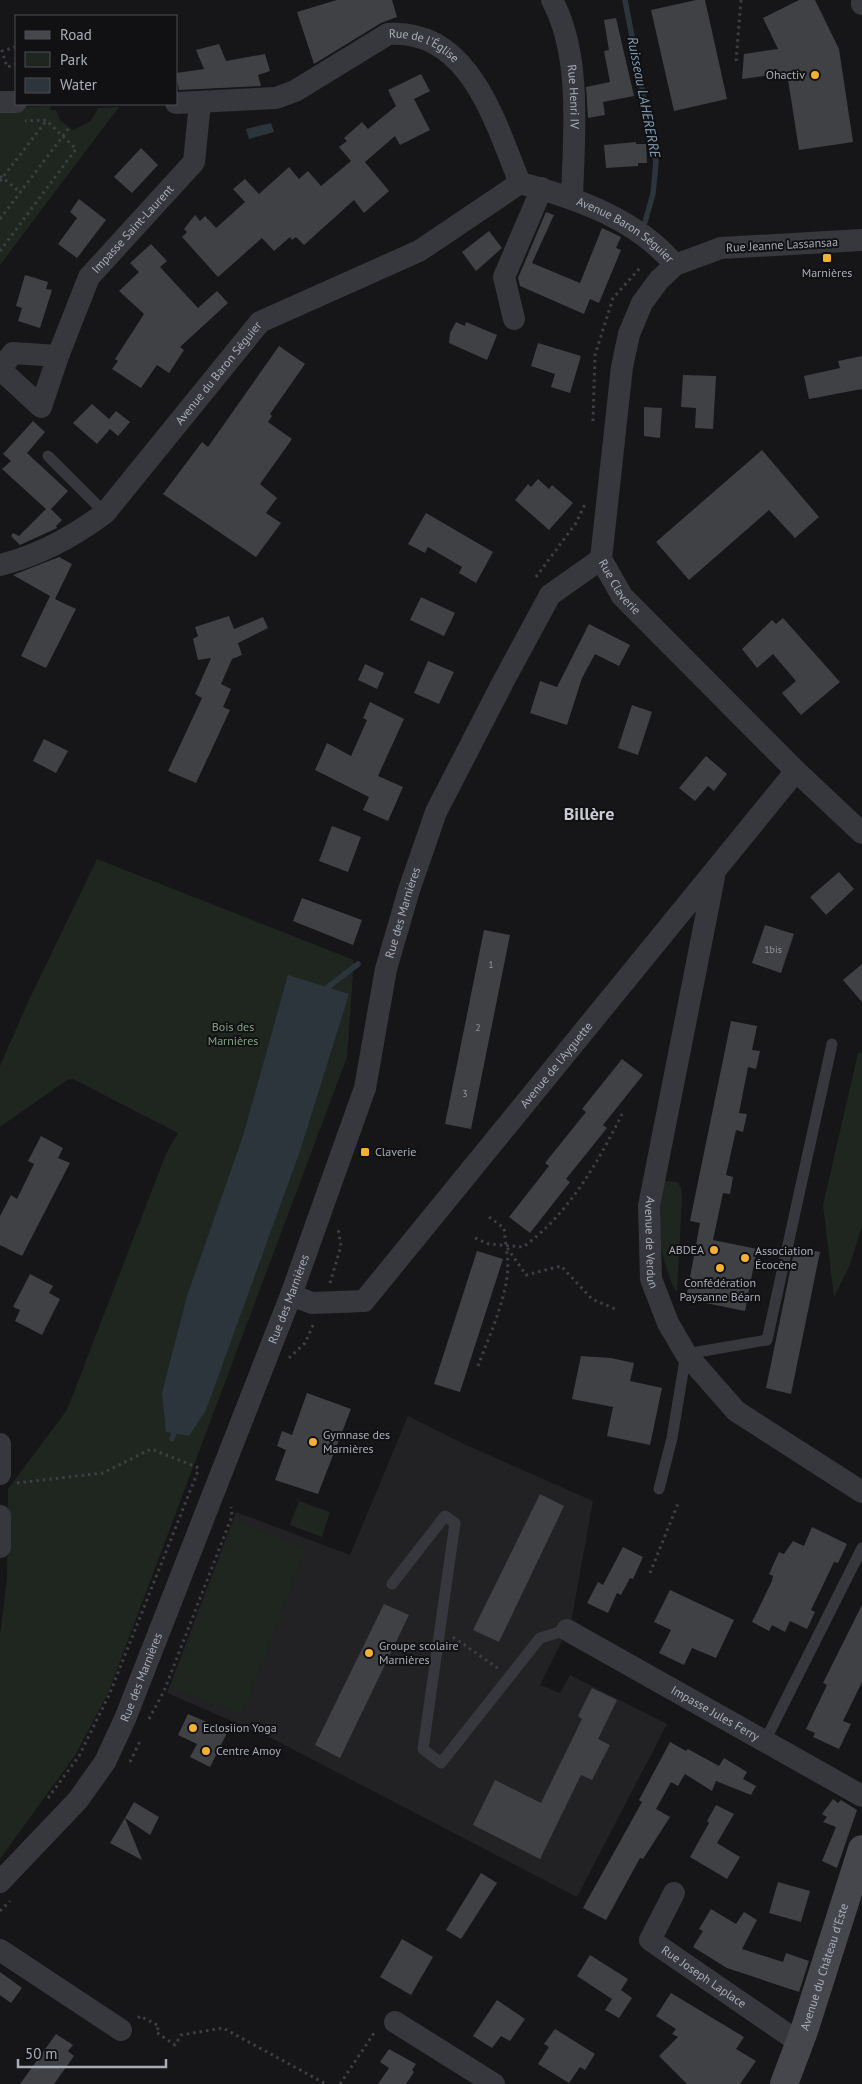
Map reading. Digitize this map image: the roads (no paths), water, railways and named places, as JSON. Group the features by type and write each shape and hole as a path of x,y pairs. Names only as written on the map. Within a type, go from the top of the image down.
{"street":[{"name":"Rue Henri IV","path":"552,0 561,21 573,80 572,197"},
{"name":"Rue de l'Église","path":"178,103 276,98 295,91 388,34 402,33 415,35 449,51 464,66 488,107 520,183"},
{"path":"0,102 15,102"},
{"name":"Impasse Saint-Laurent","path":"58,356 89,277 194,162 200,103"},
{"path":"520,183 572,197"},
{"name":"Avenue du Baron Séguier","path":"0,565 24,559 72,537 105,513 260,322 420,251 520,183"},
{"path":"514,319 504,277 542,188"},
{"name":"Avenue Baron Séguier","path":"572,197 640,232 675,265"},
{"name":"Rue Jeanne Lassansaa","path":"675,265 721,248 862,240"},
{"name":"Rue Claverie","path":"675,265 642,303 628,334 622,367 601,559 622,596 796,771 862,833"},
{"name":"Rue des Marnières","path":"0,1882 78,1800 105,1762 125,1719 291,1296 365,1088 386,969 408,890 436,812 550,595 601,559"},
{"name":"Avenue de l'Ayguette","path":"291,1296 312,1303 364,1301 714,874 796,771"},
{"name":"Avenue de Verdun","path":"714,874 649,1206 652,1279 668,1323 686,1354 736,1411 862,1492"},
{"path":"0,1444 7,1479"},
{"path":"0,1516 0,1547"},
{"name":"Impasse Jules Ferry","path":"567,1630 862,1796"},
{"name":"Avenue du Château d'Este","path":"784,2084 800,2043 862,1849"},
{"name":"Rue Joseph Laplace","path":"674,1893 650,1940 800,2043"},
{"path":"0,1950 121,2030"},
{"path":"395,2022 494,2084"}],"lane":[{"path":"48,456 105,513"},
{"path":"659,1489 672,1438 686,1354 767,1340 832,1044"},
{"path":"392,1584 445,1516 455,1523 423,1749 441,1763 540,1638 567,1630"},
{"path":"765,1741 862,1548"}],"water":[{"path":"271,123 274,132 249,139 246,129"},
{"path":"288,975 349,994 300,1151 206,1410 189,1436 166,1432 162,1393 187,1296 243,1136"}],"waterway":[{"name":"Ruisseau LAHERERRE","path":"625,0 656,162 653,194 645,222"},
{"path":"324,993 328,987 358,964"},
{"path":"172,1439 176,1427"}],"place":[{"name":"Ohactiv","path":"815,75"},
{"name":"Marnières","path":"827,258"},
{"name":"Claverie","path":"365,1152"},
{"name":"ABDEA","path":"714,1250"},
{"name":"Association Écocène","path":"745,1258"},
{"name":"Confédération Paysanne Béarn","path":"720,1268"},
{"name":"Gymnase des Marnières","path":"313,1442"},
{"name":"Groupe scolaire Marnières","path":"369,1653"},
{"name":"Eclosiion Yoga","path":"193,1728"},
{"name":"Centre Amoy","path":"206,1751"}],"district":[{"name":"Billère","path":"589,814"}],"park label":[{"name":"Bois des Marnières","path":"233,1034"}]}
